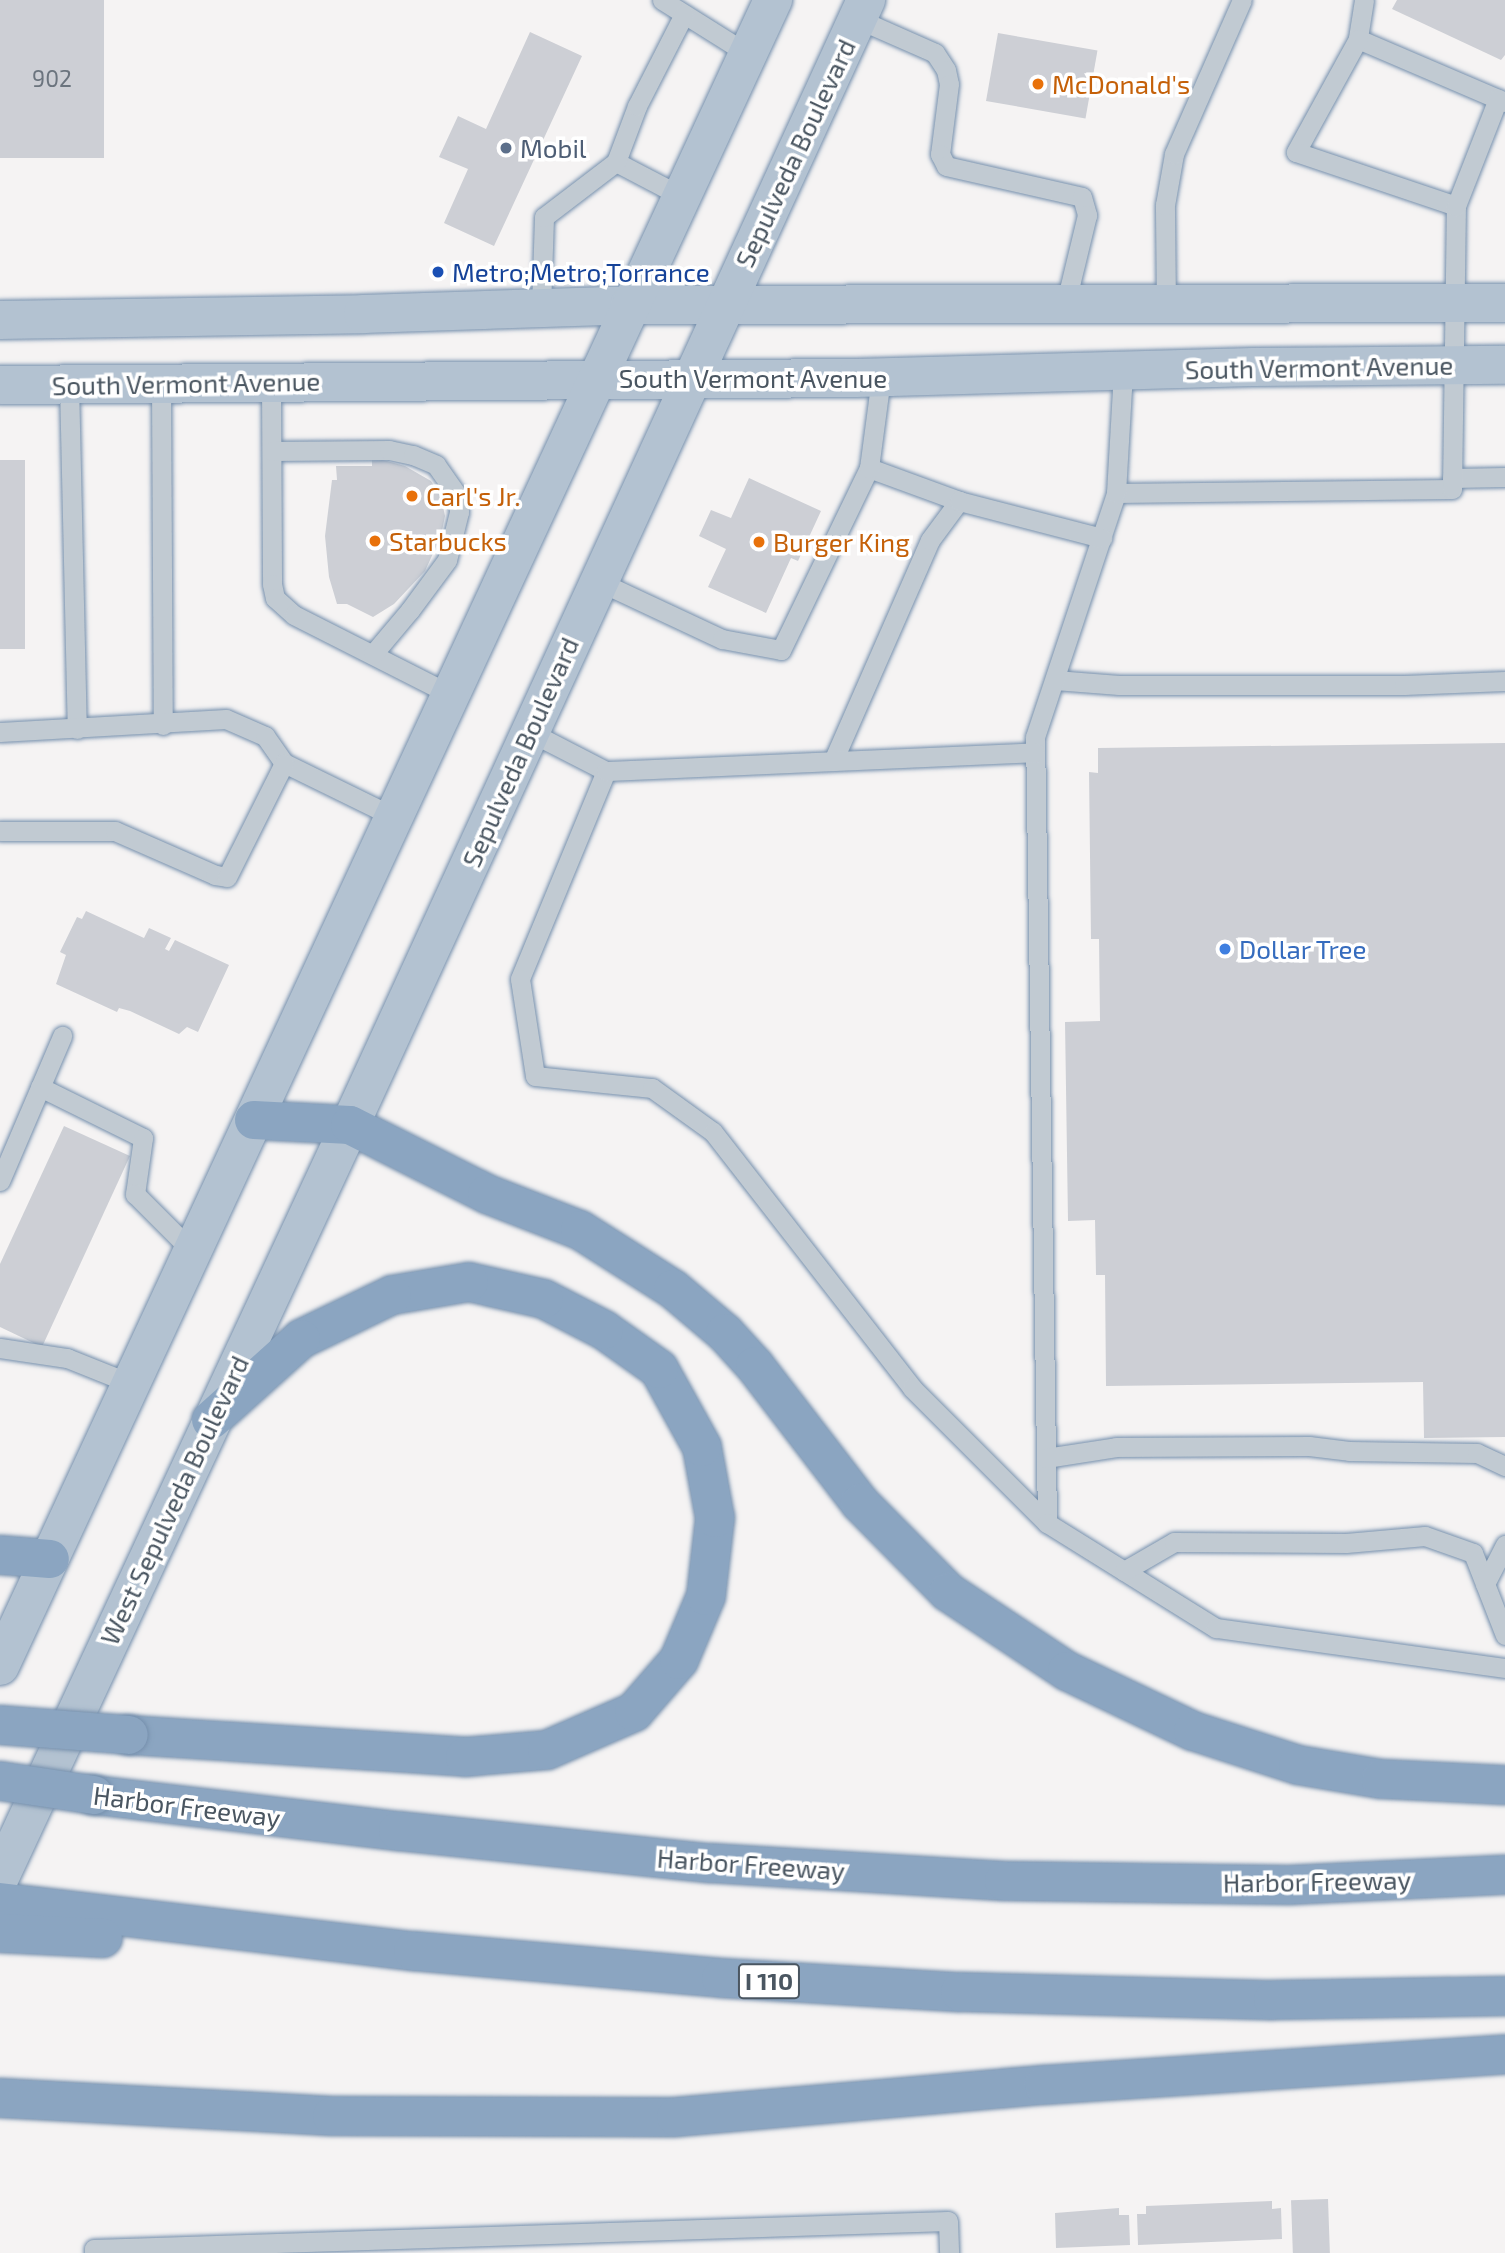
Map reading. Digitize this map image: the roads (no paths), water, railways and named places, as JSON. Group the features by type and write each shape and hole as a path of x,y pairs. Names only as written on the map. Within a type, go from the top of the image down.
{"highway":[{"path":"254,1120 350,1125 488,1194 580,1230 673,1289 725,1333 755,1366 860,1503 948,1592 1067,1671 1193,1731 1298,1765 1381,1779 1505,1785"},
{"path":"0,1725 465,1757 547,1750 634,1712 679,1661 706,1595 715,1518 702,1447 659,1368 604,1330 544,1298 469,1282 392,1295 301,1339 211,1420"},
{"path":"0,1555 50,1559"},
{"name":"Harbor Freeway","path":"0,1781 94,1795 398,1831 710,1863 1004,1881 1289,1885 1505,1875"},
{"name":"I 110","path":"15,1919 721,1978 960,1992 1273,2000 1505,1996"},
{"path":"0,2098 332,2116 676,2117 1044,2085 1505,2054"}],"main road":[{"path":"0,1666 773,0"},
{"name":"Sepulveda Boulevard","path":"724,306 862,9"},
{"path":"0,320 630,305 1167,306 1505,303"},
{"path":"690,379 724,306"},
{"name":"South Vermont Avenue","path":"0,385 596,378 881,378 1123,370 1505,365"},
{"name":"Sepulveda Boulevard","path":"350,1125 690,379"},
{"name":"West Sepulveda Boulevard","path":"0,1877 350,1125"}],"lane":[{"path":"662,0 748,54"},
{"path":"1167,306 1165,205 1174,154 1242,0"},
{"path":"1364,0 1357,40 1296,152 1456,206"},
{"path":"862,9 935,53 946,70 949,84 940,154 947,166 1082,197 1087,215 1065,306"},
{"path":"541,308 544,217 616,162 637,106 684,14"},
{"path":"1116,493 1452,489 1456,206 1502,100 1357,40"},
{"path":"616,162 681,196"},
{"path":"1047,1523 1035,737 1116,493 1123,370"},
{"path":"598,581 722,639 780,650 869,468 881,378"},
{"path":"271,382 272,584 275,598 294,615 450,694"},
{"path":"160,383 163,725"},
{"path":"69,384 77,729"},
{"path":"272,451 389,450 414,455 436,465 457,495 459,512 447,560 424,593 373,654"},
{"path":"869,468 959,501 1102,538"},
{"path":"1452,478 1505,477"},
{"path":"833,761 930,540 959,501"},
{"path":"1055,680 1173,685 1404,685 1505,681"},
{"path":"0,732 163,725 226,719 265,736 284,763 394,817"},
{"path":"530,732 606,771 1035,752"},
{"path":"0,831 115,831 215,875 227,877 284,763"},
{"path":"606,771 520,979 535,1076 652,1088 713,1132 912,1388 1047,1523 1216,1628 1505,1668"},
{"path":"0,1181 62,1036"},
{"path":"40,1087 144,1138 135,1194 193,1252"},
{"path":"0,1348 68,1359 132,1384"},
{"path":"1046,1458 1116,1447 1309,1446 1349,1451 1478,1453 1505,1466"},
{"path":"1124,1571 1174,1542 1346,1543 1425,1536 1473,1553 1505,1635"},
{"path":"1485,1584 1505,1545"},
{"path":"94,2253 94,2249 948,2221 949,2253"}],"place":[{"name":"McDonald's","path":"1038,84"},
{"name":"Mobil","path":"506,148"},
{"name":"Metro;Metro;Torrance","path":"438,272"},
{"name":"Carl's Jr.","path":"412,496"},
{"name":"Starbucks","path":"375,541"},
{"name":"Burger King","path":"759,542"},
{"name":"Dollar Tree","path":"1225,949"}]}
